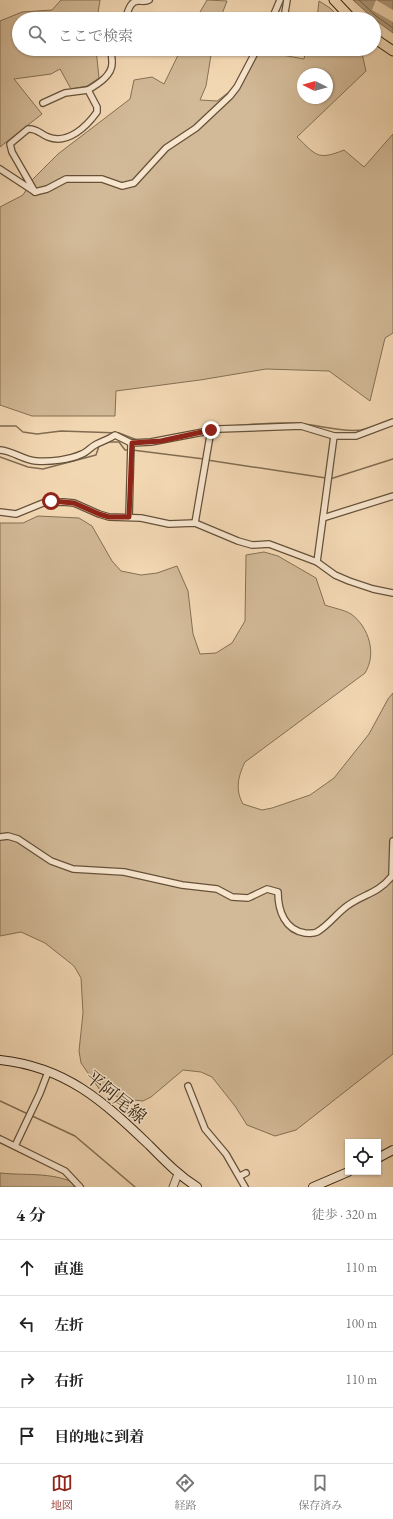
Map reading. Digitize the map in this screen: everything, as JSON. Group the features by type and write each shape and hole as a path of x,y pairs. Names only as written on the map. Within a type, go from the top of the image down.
{"highway":[{"path":"334,0 345,12"},
{"path":"381,42 393,50"}],"main road":[{"name":"平阿尾線","path":"0,1060 27,1065 73,1081 95,1097 178,1174 197,1187"},
{"path":"381,1156 393,1150"},
{"path":"319,1186 345,1173"}],"street":[{"path":"127,12 131,1 146,2 149,0"},
{"path":"275,12 280,0"},
{"path":"285,12 287,0"},
{"path":"43,103 65,93 88,90 104,78 110,71 112,61 111,56"},
{"path":"0,168 35,192 47,189 66,180 102,179 122,186 134,183 166,148 196,128 230,96 238,87 254,56"},
{"path":"35,192 12,152 10,144 28,128 38,130 49,138 61,139 68,138 82,129 97,112 97,107 88,90"},
{"path":"0,450 7,450 21,457 36,461 58,460 82,454 94,445 108,440 114,435 132,443 161,441 211,430 301,426 334,436 356,436 393,422"},
{"path":"195,523 211,430"},
{"path":"317,562 334,436"},
{"path":"129,517 132,443"},
{"path":"323,518 393,496"},
{"path":"0,512 16,514 43,503 57,502 74,503 109,517 141,518 169,524 195,523 238,541 252,545 269,544 317,562 335,575 349,582 393,593"},
{"path":"0,837 8,836 18,840 50,861 73,869 124,872 182,885 216,889 232,897 248,898 267,889 278,892 278,905 285,922 297,931 311,934 326,926 348,905 369,895 390,881 392,876 393,841"},
{"path":"15,1146 40,1093 48,1072"},
{"path":"188,1086 205,1129 226,1154 245,1187"},
{"path":"0,1139 15,1146 23,1152 65,1171 80,1187"},
{"path":"240,1176 246,1173"},
{"path":"173,1187 178,1174"}],"shaded area":[{"path":"61,0 100,0 98,12 22,12 52,10"},
{"path":"207,0 227,1 223,12 200,12"},
{"path":"319,1 334,12 318,12"},
{"path":"12,16 12,56 97,56 99,78 87,86 71,89 60,69 51,74 14,79 42,114 0,147 0,21"},
{"path":"178,56 211,56 206,86 200,100 217,101 233,89 254,56 288,56 304,59 305,56 363,56 366,71 333,103 333,68 297,68 297,104 332,104 297,137 313,152 318,154 328,155 344,150 364,167 393,134 393,333 385,338 370,401 329,371 266,369 200,380 116,391 115,416 32,416 0,405 0,207 23,195 32,180 58,154 130,99 134,80 152,77 164,84"},
{"path":"38,516 79,518 92,526 112,561 121,571 141,575 157,573 177,566 188,591 193,634 200,654 216,653 232,643 245,621 246,555 264,552 278,556 316,578 325,605 351,614 357,619 367,633 371,649 369,666 365,673 245,762 238,783 239,794 243,804 262,810 272,808 310,795 334,778 369,734 388,699 393,693 393,1054 296,1130 275,1136 247,1125 235,1106 212,1077 201,1072 183,1070 151,1097 143,1101 124,1099 100,1090 81,1063 79,1051 83,1013 81,978 74,966 45,943 21,932 0,936 0,523 23,523"},
{"path":"0,1173 52,1176 62,1178 82,1187 0,1187"}],"water":[{"path":"353,0 393,0 393,33 381,24 381,12 366,12"}],"pier":[{"path":"376,0 393,10 393,22 381,15 381,12 372,10"}],"waterway":[{"path":"163,437 226,427 274,423 299,423 353,431 373,427 393,419"},
{"path":"0,426 16,426 23,432 37,434 61,431 119,433 137,440"},
{"path":"0,457 28,467 43,469 96,455 99,446 109,442 119,442 125,450 128,450"},
{"path":"132,450 204,459"},
{"path":"330,479 393,459"},
{"path":"207,460 326,478"},
{"path":"0,1101 75,1136 135,1187"}],"route":[{"path":"51,501 74,503 109,517 129,517 132,443 161,441 211,430"}]}
